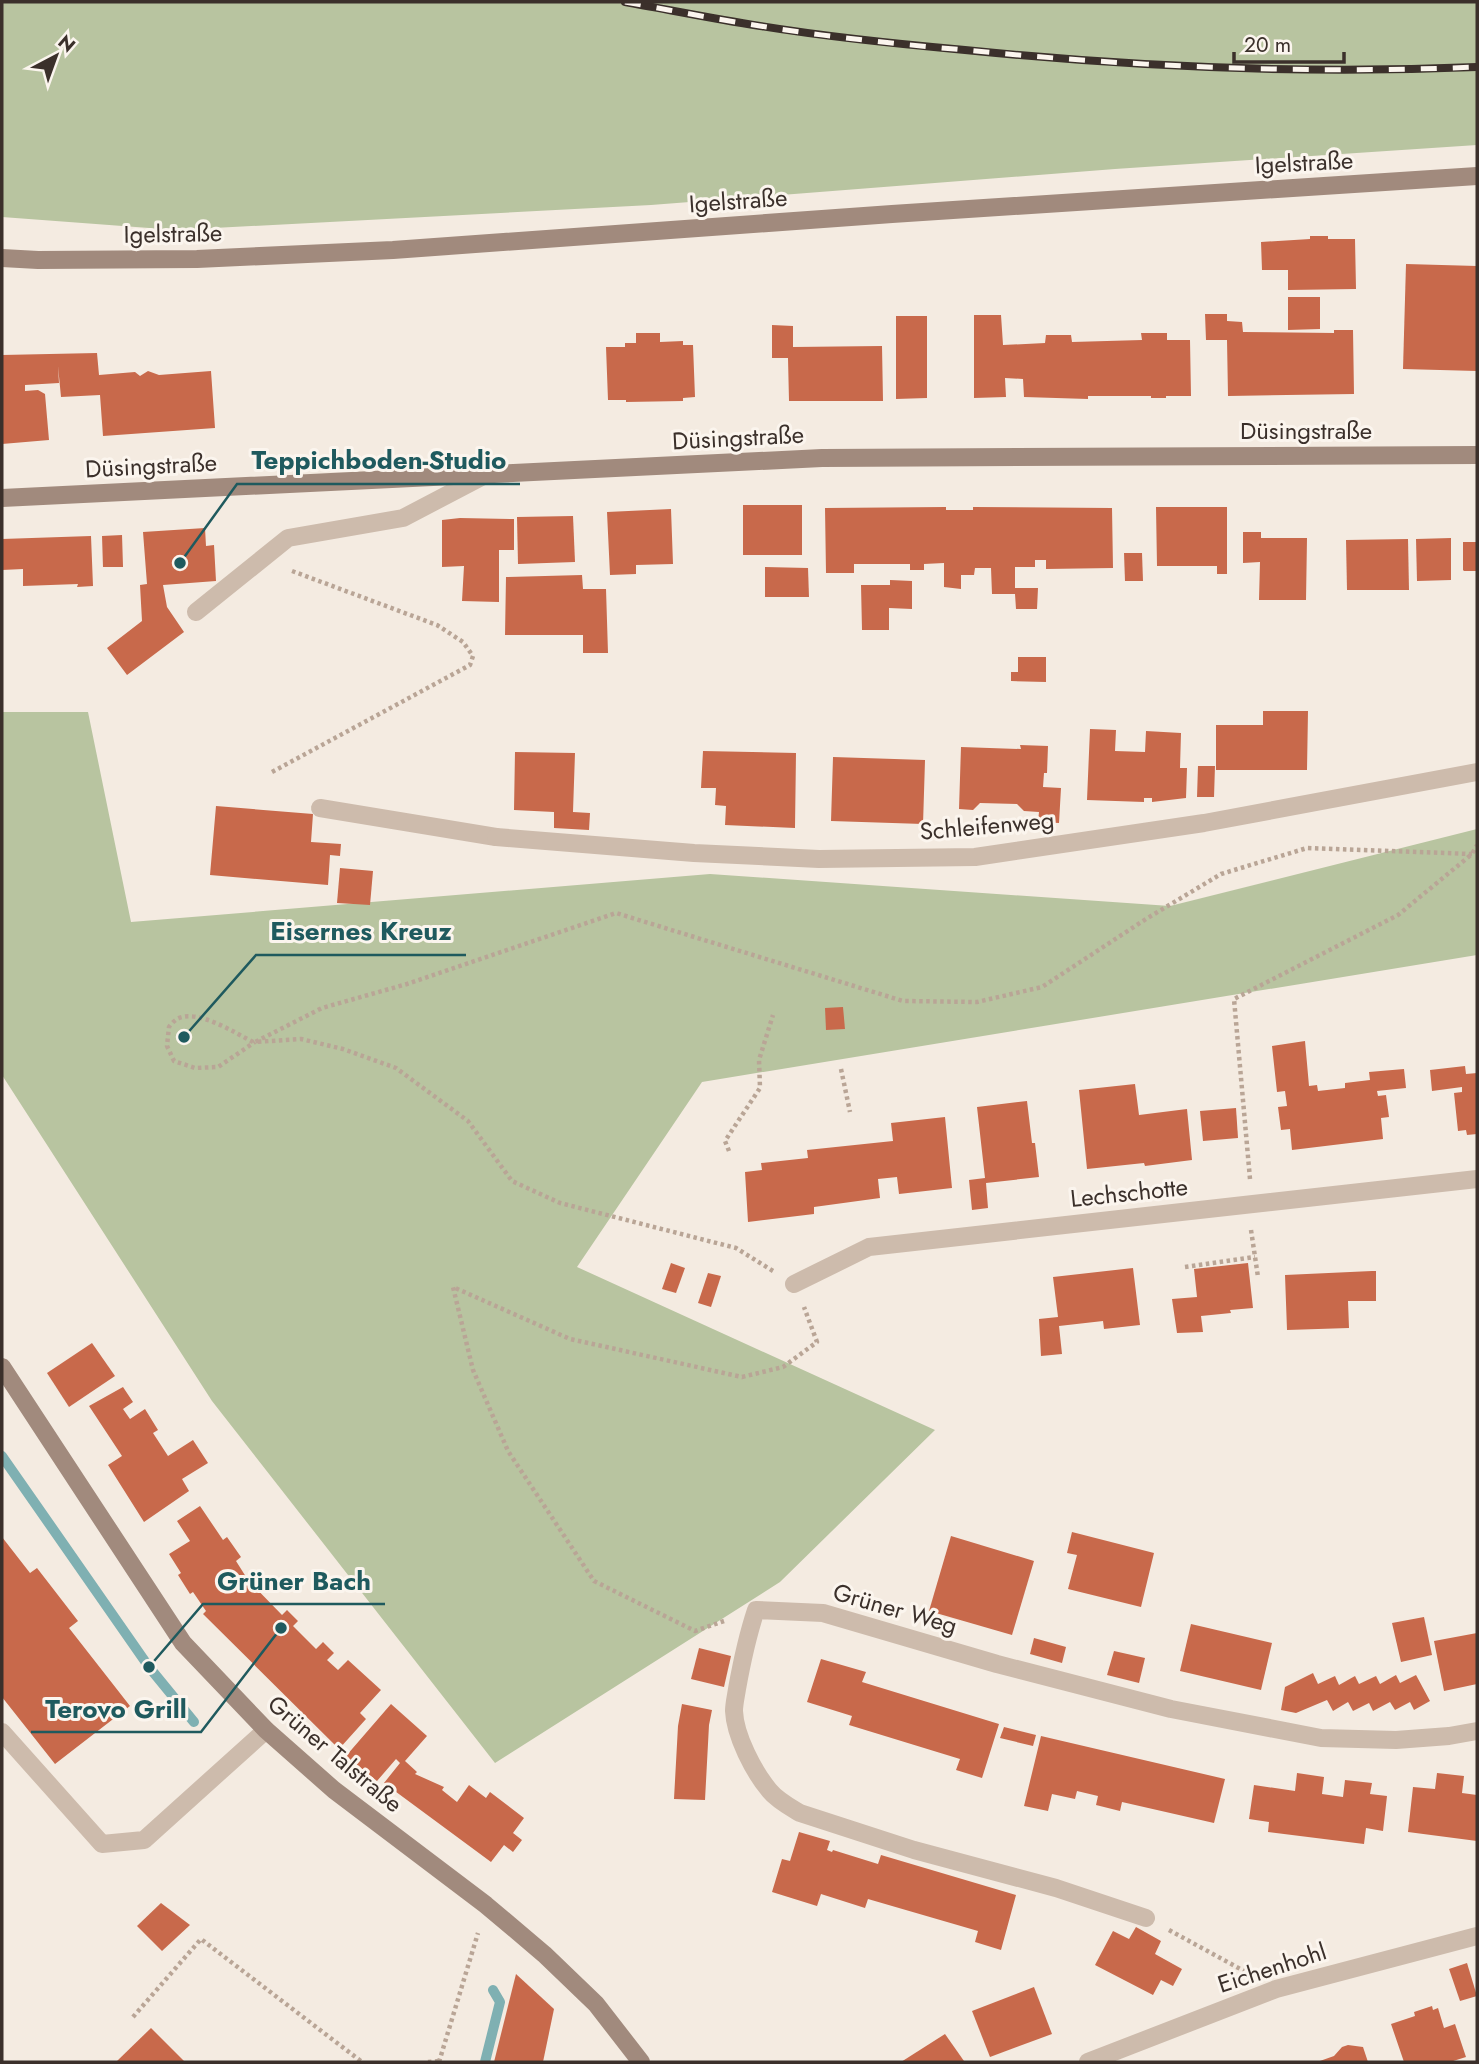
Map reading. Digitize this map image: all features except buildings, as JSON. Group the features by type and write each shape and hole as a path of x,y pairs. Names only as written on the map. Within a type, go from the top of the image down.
{"main road":[{"name":"Igelstraße","path":"2,258 197,258 393,250 1477,176"},
{"name":"Düsingstraße","path":"2,498 822,458 1477,455"},
{"name":"Grüner Talstraße","path":"2,1367 183,1643 265,1730 334,1790 486,1905 544,1954 596,2004 640,2062"}],"street":[{"path":"197,612 288,538 403,518 487,474"},
{"name":"Schleifenweg","path":"320,808 496,837 694,853 819,859 975,857 1204,823 1477,772"},
{"name":"Lechschotte","path":"794,1284 869,1247 1477,1179"},
{"path":"756,1609 744,1648 734,1711 738,1733 747,1754 771,1792 784,1804 800,1813 914,1850 1056,1888 1146,1918"},
{"name":"Grüner Weg","path":"756,1609 823,1613 997,1664 1158,1705 1321,1738 1396,1740 1477,1731"},
{"path":"2,1731 103,1844 145,1840 265,1730"},
{"name":"Eichenhohl","path":"1088,2062 1276,1989 1477,1936"}],"path":[{"path":"262,559 437,625 463,642 473,656 470,665 272,772"},
{"path":"1258,1277 1234,999 1398,915 1472,854 1477,845"},
{"path":"756,1609 695,1631 594,1581 509,1451 472,1370 453,1287 570,1339 742,1377 783,1367 817,1342 794,1284 736,1248 560,1203 512,1181 468,1121 396,1068 343,1049 302,1040 254,1042 211,1021 191,1016 178,1019 169,1027 167,1046 174,1061 195,1068 218,1067 254,1042 322,1008 407,984 616,913 903,1001 977,1002 1042,987 1156,913 1221,874 1233,870 1307,848 1472,854"},
{"path":"729,1151 725,1141 760,1088 759,1060 773,1015"},
{"path":"841,1069 850,1112"},
{"path":"1185,1267 1255,1257"},
{"path":"428,2062 439,2062 486,1905"},
{"path":"1146,1918 1276,1989"},
{"path":"133,2017 201,1939 362,2062"}],"green space":[{"path":"2,2 1477,2 1477,145 1115,169 651,205 176,230 2,217"},
{"path":"2,712 88,712 131,922 710,874 1170,906 1477,829 1477,955 702,1082 577,1267 935,1430 780,1582 495,1763 212,1401 2,1075"}],"waterway":[{"path":"2,1456 149,1667 194,1722"},
{"path":"485,2062 500,2002 493,1990"}],"railway":[{"path":"625,2 837,37 1093,61 1221,68 1349,70 1477,67"}],"place":[{"name":"Teppichboden-Studio","path":"180,563"},
{"name":"Eisernes Kreuz","path":"184,1037"},
{"name":"Terovo Grill","path":"281,1628"},
{"name":"Grüner Bach","path":"149,1667"}]}
